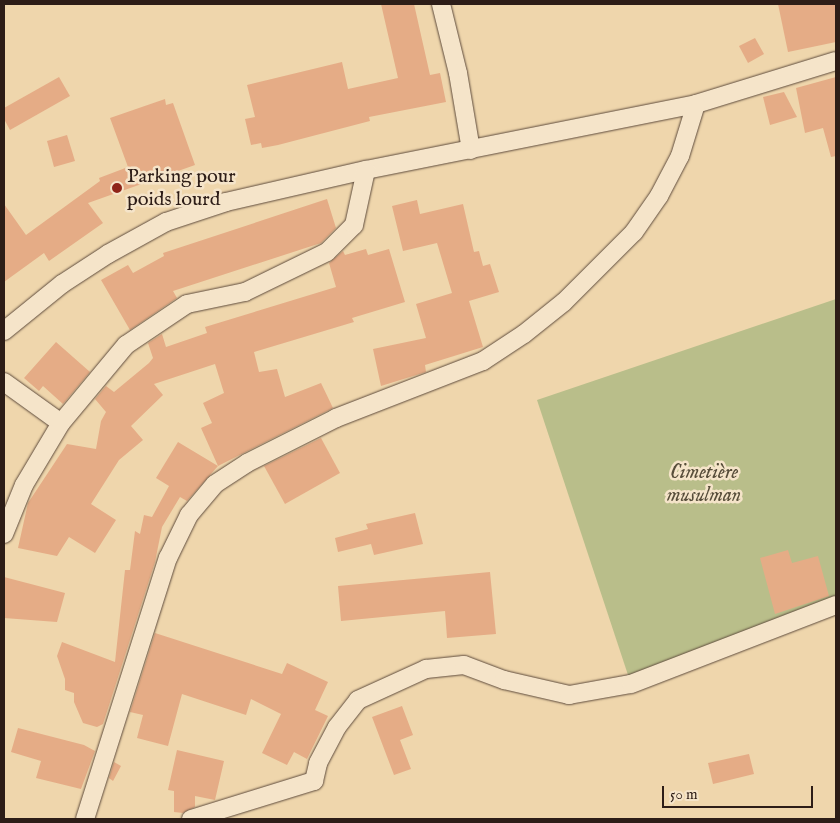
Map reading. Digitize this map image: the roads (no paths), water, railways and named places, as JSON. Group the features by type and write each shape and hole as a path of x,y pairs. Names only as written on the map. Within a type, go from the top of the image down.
{"street":[{"path":"441,4 458,73 471,150"},
{"path":"4,331 62,284 108,254 166,222 226,202 366,170 696,104 836,61"},
{"path":"84,819 168,558 189,515 215,484 247,463 336,418 483,361 524,334 564,302 634,232 659,196 680,156 696,104"},
{"path":"4,534 24,485 61,423 126,346 160,320 187,304 245,292 328,252 354,225 366,170"},
{"path":"4,382 61,423"},
{"path":"190,819 314,781 318,763 336,727 358,700 426,669 464,665 504,680 569,695 631,684 836,605"}],"place":[{"name":"Parking pour poids lourd","path":"117,188"}],"park label":[{"name":"Cimetière musulman","path":"704,484"}]}
